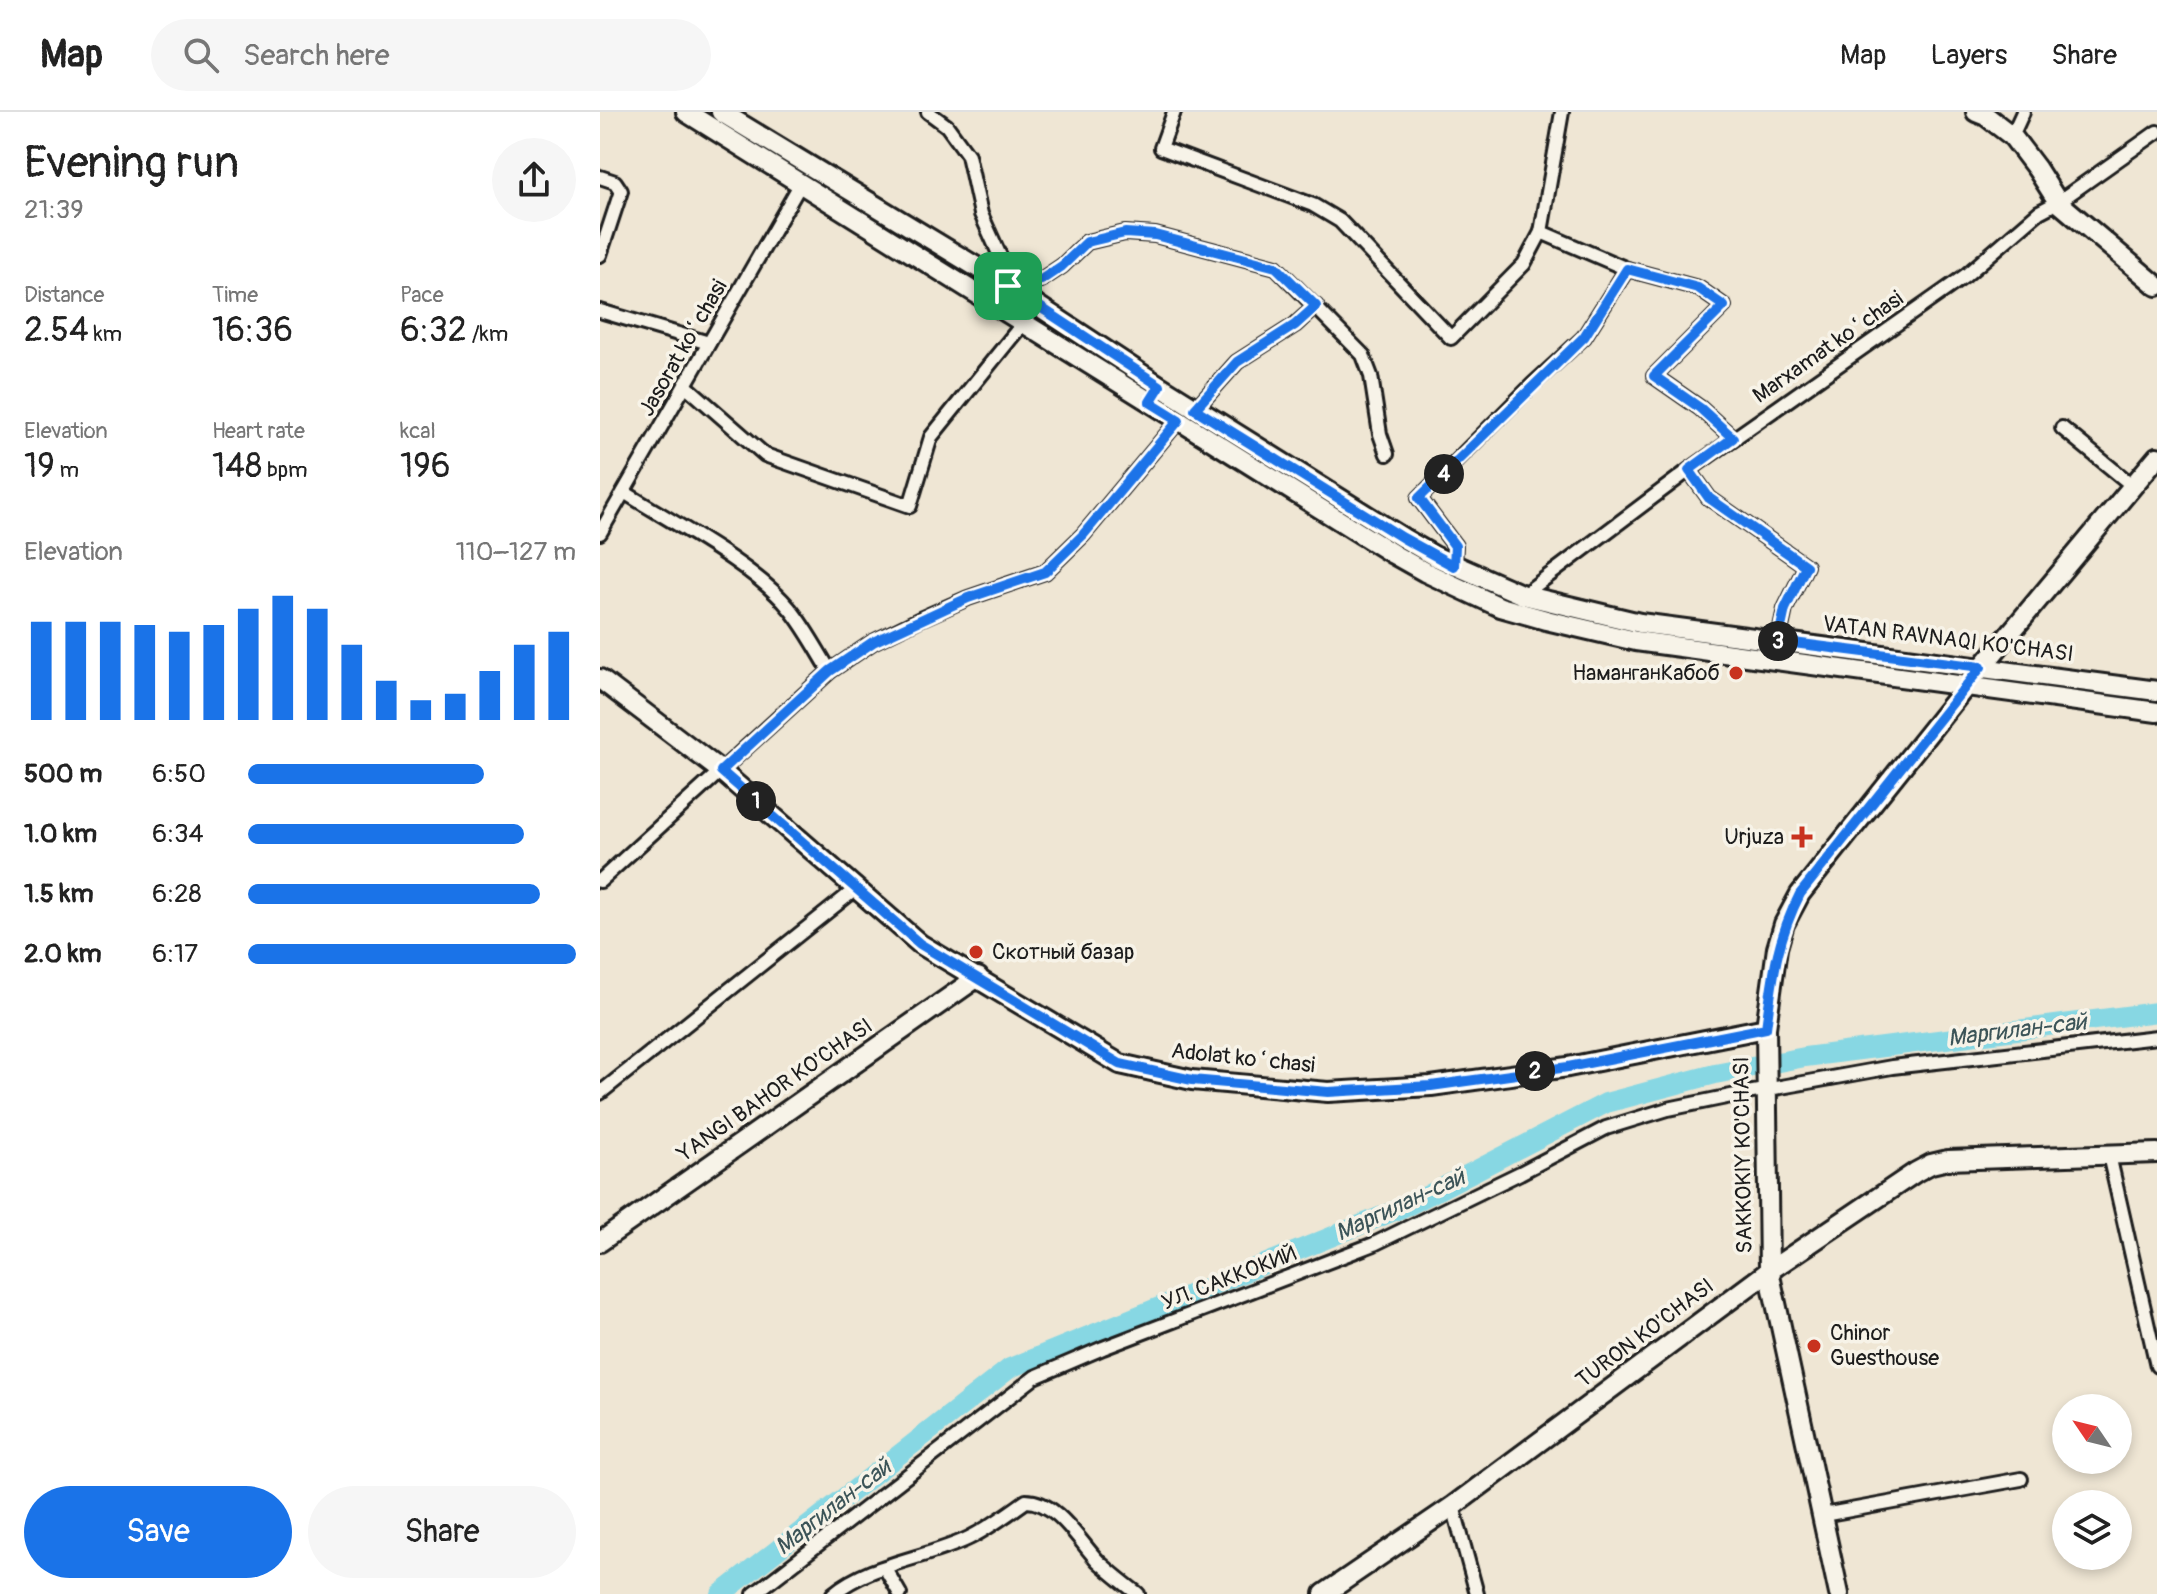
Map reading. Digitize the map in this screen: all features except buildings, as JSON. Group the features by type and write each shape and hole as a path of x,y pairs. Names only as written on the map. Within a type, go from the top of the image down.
{"street":[{"name":"VATAN RAVNAQI KO'CHASI","path":"686,112 1024,322 1155,394 1195,409 1403,538 1454,566 1523,595 1640,623 2157,691"},
{"name":"VATAN RAVNAQI KO'CHASI","path":"721,112 1009,278 1155,394 1179,420 1414,566 1500,607 1636,641 2157,712"},
{"path":"928,112 947,126 968,155 981,214 1009,278 1031,282 1041,280 1062,266 1087,242 1125,233 1155,235 1276,267 1363,355 1371,376 1377,423 1387,454"},
{"path":"947,126 953,112"},
{"path":"1174,112 1160,144 1163,149 1313,205 1340,221 1451,338 1524,264 1541,232 1562,112"},
{"path":"1976,112 2012,136 2058,202 2157,286"},
{"path":"2012,136 2023,112"},
{"name":"Marxamat koʻchasi","path":"1523,595 1733,438 1965,276 2039,212 2157,132"},
{"path":"600,177 615,182 621,191 600,255"},
{"name":"Jasorat koʻchasi","path":"600,533 801,183"},
{"path":"1541,232 1627,269 1698,288 1724,306 1654,376 1700,408 1733,438"},
{"path":"1454,566 1455,546 1419,498 1584,337 1627,269"},
{"path":"1195,409 1237,362 1295,325 1316,306"},
{"path":"600,311 709,343"},
{"path":"685,385 765,455 910,506 931,437 1024,322"},
{"path":"600,881 830,671 873,642 920,619 968,598 1045,572 1083,535 1179,420"},
{"path":"2062,428 2133,486"},
{"name":"SAKKOKIY KO'CHASI","path":"1839,1594 1769,1271 1766,1028 1777,948 1784,924 1800,894 1981,667 2157,457"},
{"path":"1689,470 1709,498 1806,566 1785,609 1778,641"},
{"path":"624,492 739,565 765,586 789,607 830,671"},
{"name":"Adolat koʻchasi","path":"600,679 721,771 920,944 1120,1064 1192,1080 1328,1092 1431,1086 1568,1067 1766,1028"},
{"path":"600,1093 857,888"},
{"name":"YANGI BAHOR KO'CHASI","path":"600,1242 978,977"},
{"name":"УЛ. САККОКИЙ","path":"754,1594 1035,1377 1374,1244 1606,1128 1668,1109 1892,1067 2157,1037"},
{"name":"TURON KO'CHASI","path":"1324,1594 1453,1506 1769,1271 1931,1164 1948,1160 2157,1153"},
{"path":"2109,1155 2157,1366"},
{"path":"1823,1515 2021,1479"},
{"path":"833,1594 842,1586 885,1568 968,1539 1026,1501 1036,1501 1056,1513 1100,1562 1138,1594"},
{"path":"1453,1506 1477,1594"},
{"path":"885,1568 900,1594"}],"waterway":[{"name":"Маргилан-сай","path":"721,1594 1010,1368 1409,1205 1606,1103 1715,1074 1805,1057 2157,1012"}],"place":[{"name":"НаманганКабоб","path":"1736,673"},
{"name":"Urjuza","path":"1802,837"},
{"name":"Скотный базар","path":"976,952"},
{"name":"Chinor Guesthouse","path":"1814,1346"}],"route":[{"path":"1125,233 1184,241 1276,267 1316,306 1295,325 1237,362 1195,409 1403,538 1454,566 1455,546 1419,498 1584,337 1627,269 1698,288 1724,306 1654,376 1700,408 1733,438 1689,470 1709,498 1806,566 1785,609 1778,641 1981,667 1800,894 1784,924 1777,948 1766,1028 1568,1067 1431,1086 1328,1092 1192,1080 1120,1064 920,944 721,771 830,671 873,642 968,598 1045,572 1083,535 1179,420 1150,402 1160,386 1008,286 1011,271 1031,282 1041,280 1062,266 1087,242 1125,233"}]}
